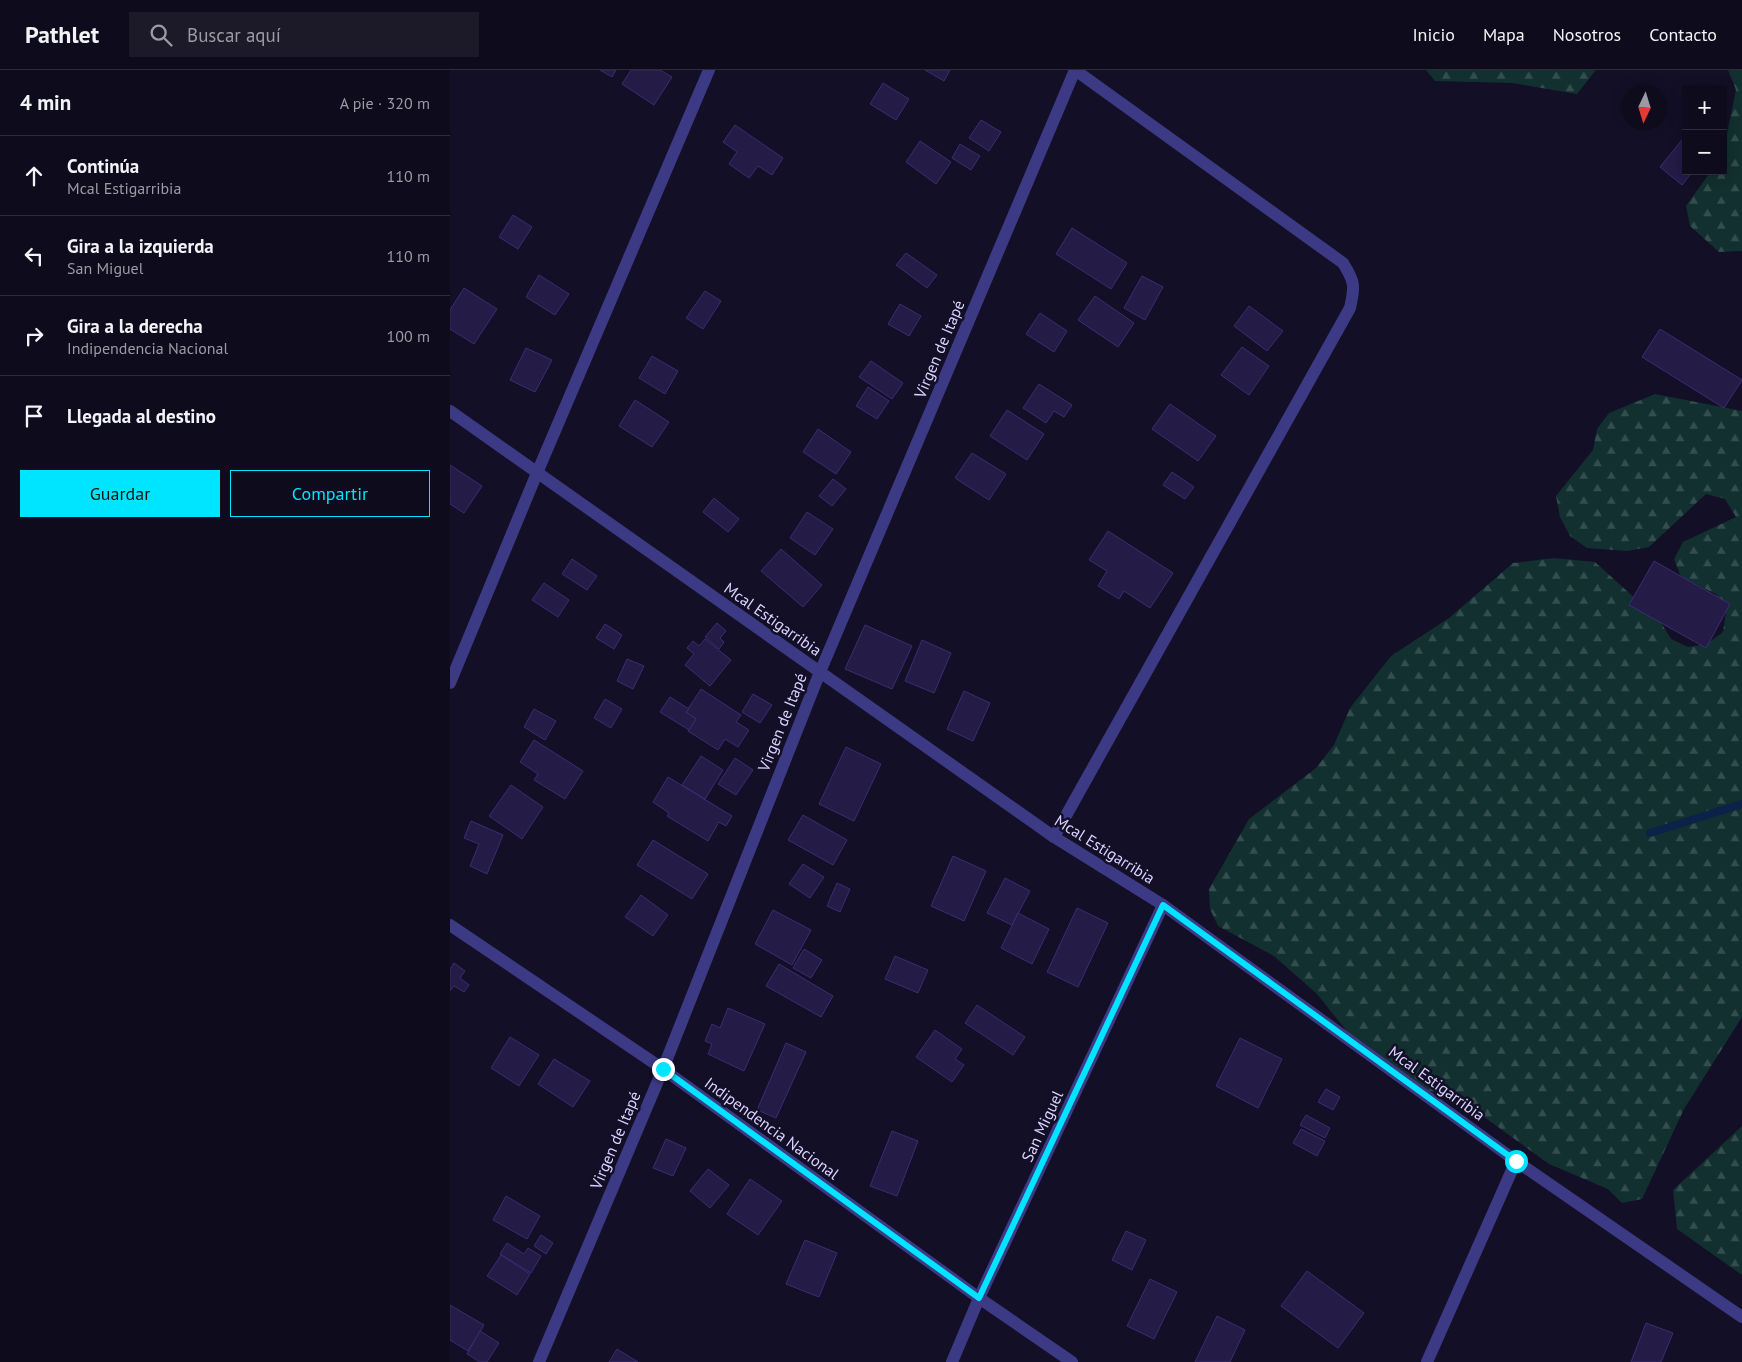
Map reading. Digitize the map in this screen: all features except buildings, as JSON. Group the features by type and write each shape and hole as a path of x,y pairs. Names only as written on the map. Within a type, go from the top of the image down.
{"street":[{"path":"450,683 537,473 709,70"},
{"path":"1054,837 1350,308 1354,294 1353,279 1343,263 1075,70"},
{"name":"Virgen de Itapé","path":"540,1362 663,1069 820,672 1075,70"},
{"name":"Mcal Estigarribia","path":"450,412 1054,837 1163,905 1516,1161 1742,1317"},
{"name":"San Miguel","path":"952,1362 979,1298 1163,905"},
{"name":"Indipendencia Nacional","path":"450,924 663,1069 979,1298 1072,1362"},
{"path":"1427,1362 1516,1161"}],"green space":[{"path":"1426,70 1596,70 1577,94 1512,83 1435,81"},
{"path":"1728,70 1742,70 1742,251 1719,252 1690,226 1686,206 1708,175 1727,175 1727,134 1736,90"},
{"path":"1655,394 1742,411 1742,1017 1684,1109 1642,1199 1622,1203 1608,1189 1549,1164 1469,1106 1410,1083 1354,1040 1317,994 1274,956 1218,926 1210,909 1209,889 1249,819 1316,768 1334,745 1350,708 1391,656 1449,618 1513,563 1554,558 1595,562 1660,621 1671,639 1688,647 1707,644 1723,632 1726,612 1716,594 1681,577 1674,559 1683,542 1736,517 1725,499 1706,494 1649,547 1627,551 1587,548 1570,536 1560,517 1556,496 1593,450 1597,429 1609,413"},
{"path":"1742,1126 1742,1275 1677,1229 1673,1190"}],"waterway":[{"path":"1650,833 1742,804"}],"route":[{"path":"663,1069 979,1298 1163,905 1516,1161"}]}
